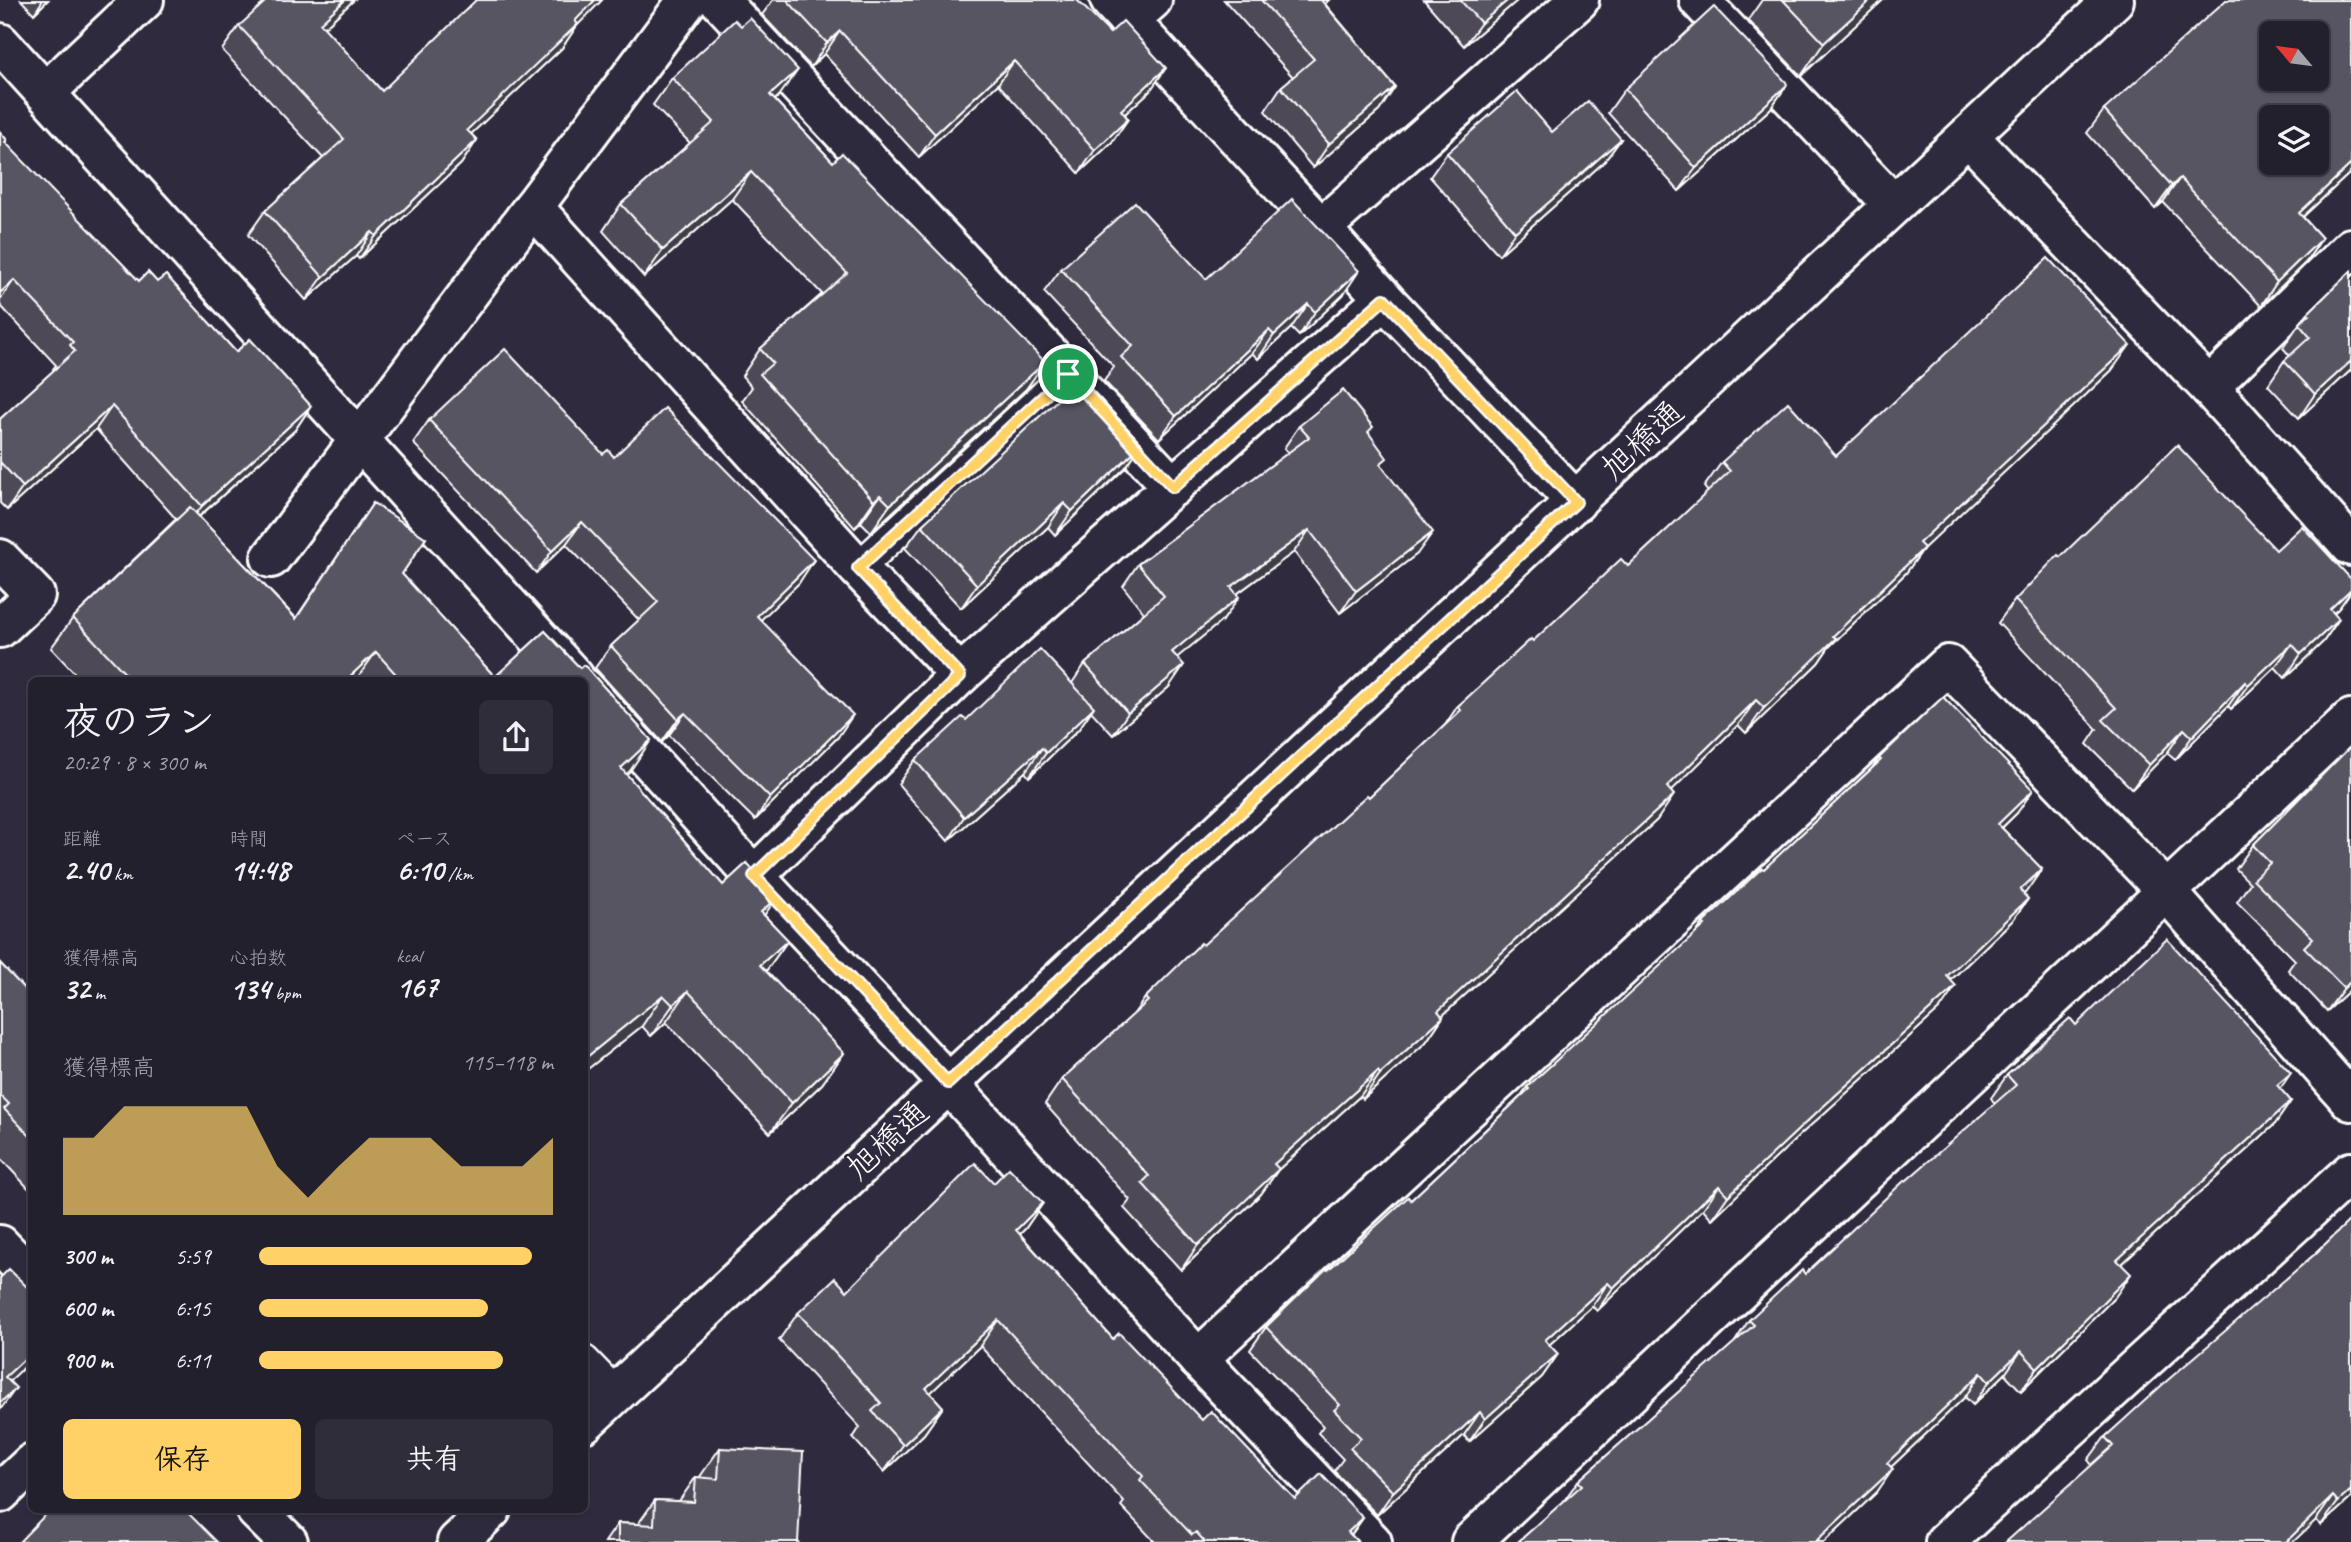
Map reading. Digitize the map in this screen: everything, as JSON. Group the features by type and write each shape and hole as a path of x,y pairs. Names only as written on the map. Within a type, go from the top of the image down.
{"street":[{"path":"46,92 144,0"},
{"path":"271,558 688,0"},
{"path":"719,0 1173,487"},
{"path":"1321,229 1579,0"},
{"path":"1699,0 1893,204"},
{"name":"旭橋通","path":"588,1419 2114,0"},
{"path":"1130,7 1384,299 1576,502"},
{"path":"0,43 574,677"},
{"path":"1969,137 2209,387 2351,546"},
{"path":"533,207 858,568 960,676"},
{"path":"2209,387 2351,248"},
{"path":"754,876 960,676 1384,299"},
{"path":"0,559 35,595 0,628"},
{"path":"1198,1359 1948,665 2168,893 2351,1101"},
{"path":"588,692 1198,1359 1372,1542"},
{"path":"1471,1542 2351,719"},
{"path":"1945,1542 2351,1172"},
{"path":"0,1245 28,1274"},
{"path":"0,1493 28,1467"},
{"path":"260,1513 288,1542"},
{"path":"457,1542 488,1513"}],"lane":[{"path":"858,568 1068,374"},
{"path":"588,1365 616,1394"}],"building":[{"path":"267,0 345,0 320,23 382,91 476,0 595,0 575,21 578,24 467,130 477,140 376,236 372,232 323,277 265,211 344,139 239,26"},
{"path":"787,0 1077,0 1110,33 1123,21 1166,68 1121,110 1128,119 1095,150 1014,61 935,134 840,31 827,43"},
{"path":"1261,0 1321,0 1395,87 1329,144 1281,87 1314,59"},
{"path":"1460,0 1508,0 1481,23"},
{"path":"1783,0 1871,0 1824,43"},
{"path":"2226,0 2351,0 2351,164 2299,213 2322,238 2277,282 2180,178 2172,186 2104,110"},
{"path":"1714,7 1787,85 1696,168 1625,89"},
{"path":"750,18 798,70 770,95 833,162 842,153 1045,362 890,505 880,495 874,501 760,374 773,363 760,349 847,273 751,172 663,250 621,204 714,122 672,78 735,20 741,26"},
{"path":"1517,91 1552,132 1588,101 1621,139 1515,232 1447,153"},
{"path":"0,132 7,140 5,142 139,281 148,272 157,282 166,275 236,352 250,339 311,406 202,506 112,406 23,487 0,462 0,419 75,351 70,345 73,342 14,280 0,293"},
{"path":"1292,199 1359,271 1315,312 1308,304 1274,335 1269,330 1176,416 1121,357 1133,346 1061,269 1135,202 1206,279"},
{"path":"2048,258 2130,345 1919,543 1924,548 1833,636 1836,638 1764,708 1756,700 1667,787 1674,795 1438,1011 1443,1017 1274,1164 1279,1169 1198,1245 1142,1183 1149,1176 1062,1079 1148,1001 1145,998 1201,943 1203,945 1367,795 1369,797 1461,710 1457,707 1531,639 1533,641 1621,559 1628,566 1730,471 1722,462 1788,402 1836,456"},
{"path":"2351,271 2351,361 2315,394 2284,361 2310,337 2299,324"},
{"path":"505,349 603,454 608,450 614,457 665,408 814,560 757,616 853,715 770,798 685,713 678,719 611,646 658,602 582,522 552,551 429,420"},
{"path":"1089,387 1142,444 1072,511 1064,503 977,585 922,525 1067,391 1076,400"},
{"path":"1343,390 1373,427 1368,432 1387,458 1380,464 1433,532 1356,591 1309,530 1231,587 1239,597 1172,652 1184,665 1128,713 1085,664 1164,596 1138,564 1309,437 1299,426"},
{"path":"2177,445 2276,550 2302,526 2351,579 2351,589 2330,609 2339,619 2301,654 2292,644 2248,685 2245,682 2192,737 2184,729 2149,765 2103,720 2116,708 2015,600 2058,555 2060,557"},
{"path":"373,503 426,538 402,574 495,677 398,677 376,652 349,677 128,677 73,618 190,507 296,619"},
{"path":"545,631 580,668 583,665 587,668 651,740 621,768 723,885 747,863 777,897 761,912 788,940 760,965 844,1053 792,1103 688,991 673,1005 663,995 588,1056 588,677 495,677"},
{"path":"1040,649 1094,707 1046,753 1042,748 964,817 915,760 962,717 966,720"},
{"path":"1943,697 2033,790 1998,824 2042,869 2020,890 2028,899 1947,976 1956,986 1728,1196 1719,1186 1613,1288 1608,1283 1545,1340 1558,1354 1485,1419 1480,1412 1393,1492 1350,1448 1361,1438 1334,1410 1340,1405 1266,1327 1326,1269 1408,1197 1411,1200 1529,1089 1527,1087 1881,760 1879,758"},
{"path":"2351,746 2351,981 2344,988 2304,947 2313,938 2253,879 2270,863 2253,845"},
{"path":"2167,939 2291,1073 2277,1085 2291,1101 2117,1260 2131,1274 2037,1368 2021,1351 1989,1382 1981,1373 1887,1463 1893,1469 1815,1542 1518,1542 1582,1485 1578,1481 1754,1325 1749,1320 1802,1270 1805,1274 1905,1180 2016,1085 2007,1075 2070,1018 2076,1025"},
{"path":"0,963 28,993 28,1134 4,1109 9,1104 0,1095"},
{"path":"975,1163 994,1183 1009,1168 1043,1203 1016,1230 1113,1339 1119,1333 1202,1420 1211,1411 1295,1499 1321,1474 1363,1518 1348,1532 1358,1542 1205,1542 1196,1532 1192,1535 1140,1480 1143,1476 998,1320 926,1388 943,1407 903,1445 872,1411 881,1403 798,1313 835,1278 847,1291"},
{"path":"2351,1219 2351,1490 2338,1502 2333,1496 2286,1542 2006,1542 2113,1446 2105,1437 2315,1254"},
{"path":"9,1269 28,1288 28,1356 5,1377 16,1388 0,1403 0,1278"},
{"path":"720,1448 803,1452 798,1542 618,1542 618,1523 654,1525 655,1500 694,1502 696,1477 718,1479"},
{"path":"47,1513 188,1513 217,1542 19,1542"}],"route":[{"path":"1384,299 1576,502 948,1083 754,876 960,676 858,568 1068,374 1173,487 1384,299"}]}
